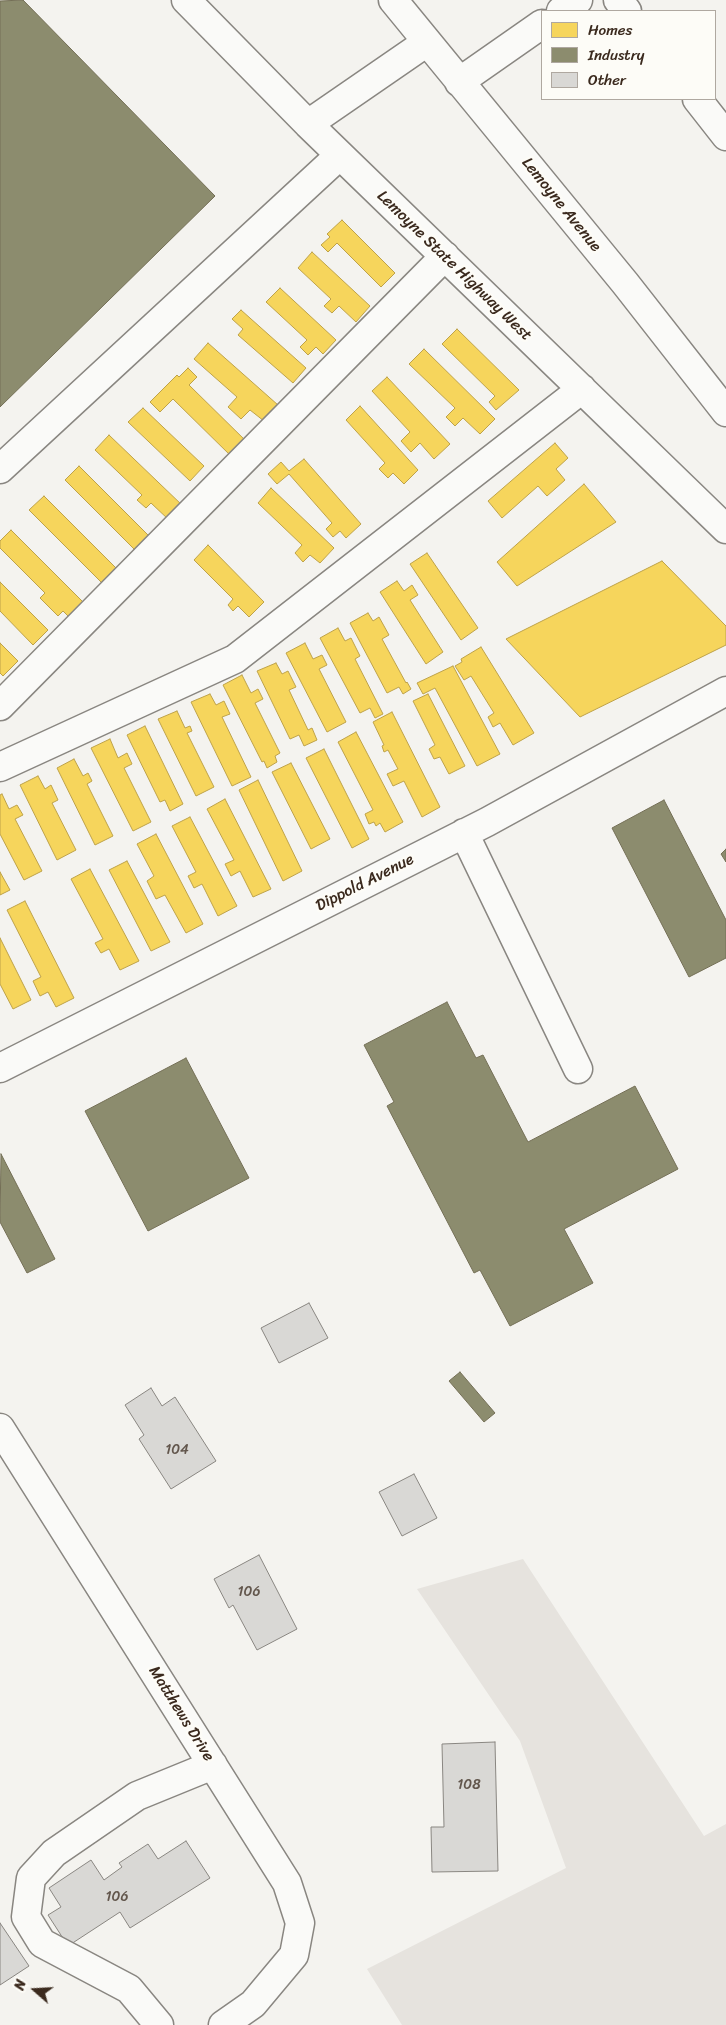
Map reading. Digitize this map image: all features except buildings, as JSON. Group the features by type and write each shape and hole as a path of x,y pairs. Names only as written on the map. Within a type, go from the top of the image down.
{"street":[{"name":"Lemoyne State Highway West","path":"186,0 308,124 726,529"},
{"name":"Lemoyne Avenue","path":"392,0 625,283 726,412"},
{"path":"563,10 578,0"},
{"path":"618,0 626,10"},
{"path":"459,82 541,25"},
{"path":"308,124 427,42"},
{"path":"698,100 726,136"},
{"path":"0,469 340,155"},
{"path":"0,706 445,256"},
{"path":"0,767 235,659 582,389"},
{"name":"Dippold Avenue","path":"0,1068 464,833 726,691"},
{"path":"464,833 578,1069"},
{"name":"Matthews Drive","path":"0,1428 286,1883 300,1923 294,1955 253,2004 223,2025"},
{"path":"159,2025 129,1989 42,1943 26,1917 31,1878 54,1853 138,1796 213,1765"}],"shaded area":[{"path":"523,1559 704,1836 726,1824 726,2025 402,2025 367,1969 566,1868 520,1741 417,1589"}]}
